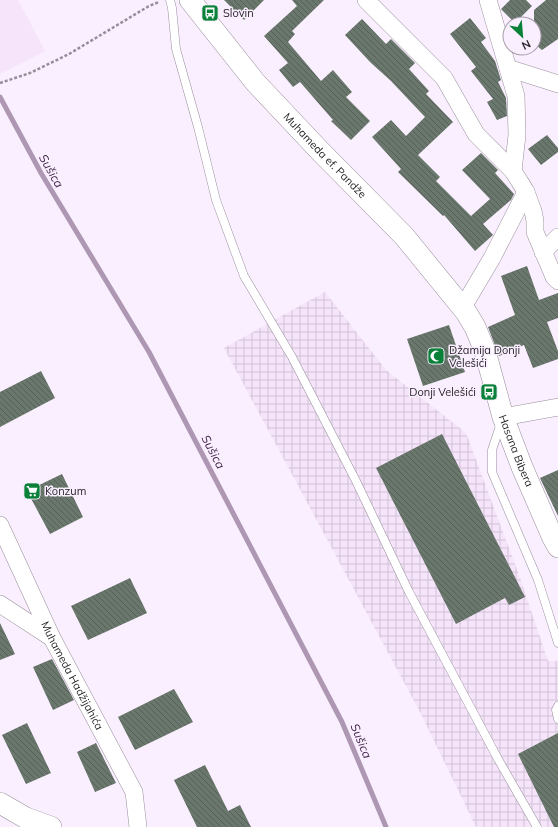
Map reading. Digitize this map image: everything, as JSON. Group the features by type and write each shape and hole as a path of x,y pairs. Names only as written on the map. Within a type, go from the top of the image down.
{"street":[{"name":"Muhameda ef. Pandže","path":"190,0 255,82 320,151 404,236 463,307 475,327 485,351"},
{"path":"366,0 444,78 476,134 513,171 526,192 533,212 535,232 554,277 558,282"},
{"path":"488,0 516,96 517,135 513,171"},
{"path":"508,68 558,84"},
{"path":"463,307 492,258 526,192"},
{"path":"544,252 558,237"},
{"name":"Hasana Bibera","path":"485,351 503,417 522,467 558,547"},
{"path":"503,417 558,407"},
{"name":"Muhameda Hadžijahića","path":"0,524 52,638 134,792 138,827"},
{"path":"0,604 52,638"},
{"path":"0,803 26,818 51,827"}],"lane":[{"path":"170,0 176,49 198,127 216,200 244,276 292,357 356,481 409,592 498,759 537,827"},
{"path":"503,417 492,450 492,472 538,580 558,643"},
{"path":"558,706 556,710 558,719"}],"path":[{"path":"0,83 30,73 69,54 149,6 164,0"}],"shaded area":[{"path":"0,0 18,0 45,51 0,74"},
{"path":"325,292 386,370 466,433 519,575 548,661 558,661 558,827 476,827 420,712 224,348"}],"building":[{"path":"224,0 264,0 244,20"},
{"path":"292,0 324,0 292,31 295,34 288,42 321,81 333,70 352,92 346,97 370,121 351,140 331,121 333,120 300,82 293,87 279,70 288,63 264,36 297,6"},
{"path":"510,0 526,0 532,6 522,16 508,16 501,9"},
{"path":"546,0 558,0 558,39 542,50 542,16 534,16 534,10"},
{"path":"470,18 486,38 481,42 495,61 501,80 498,82 506,98 507,116 497,120 487,102 493,99 471,71 476,67 450,34"},
{"path":"362,19 386,44 391,39 415,63 409,69 429,91 426,94 453,122 418,155 440,177 436,181 471,216 490,199 462,170 481,153 498,170 495,173 514,194 511,200 483,224 493,235 475,251 444,215 443,216 398,172 401,169 372,137 391,120 406,136 425,117 345,35"},
{"path":"547,135 558,148 558,152 541,165 528,149"},
{"path":"527,266 539,300 558,293 558,318 547,322 558,351 558,359 533,368 524,345 499,356 488,327 515,315 501,276"},
{"name":"Džamija Donji Velešići","path":"449,325 465,372 423,386 407,339"},
{"path":"41,371 55,398 0,427 0,392"},
{"path":"442,434 525,597 509,605 505,598 456,624 376,468"},
{"path":"558,470 558,516 540,478"},
{"path":"62,474 83,517 50,534 27,491"},
{"path":"130,578 147,613 88,640 71,606"},
{"path":"0,623 15,654 0,660"},
{"path":"52,659 74,700 53,710 33,667"},
{"path":"174,689 193,722 135,750 118,717"},
{"path":"27,723 51,773 26,784 2,735"},
{"path":"558,733 558,827 554,827 518,754"},
{"path":"96,743 116,783 95,792 77,752"},
{"path":"205,765 228,811 240,805 251,827 197,827 174,780"}],"waterway":[{"name":"Sušica","path":"0,97 41,173 149,352 342,722 386,827"}],"place":[{"name":"Slovin","path":"210,13"},
{"name":"Džamija Donji Velešići","path":"436,356"},
{"name":"Donji Velešići","path":"489,392"},
{"name":"Konzum","path":"32,491"}]}
